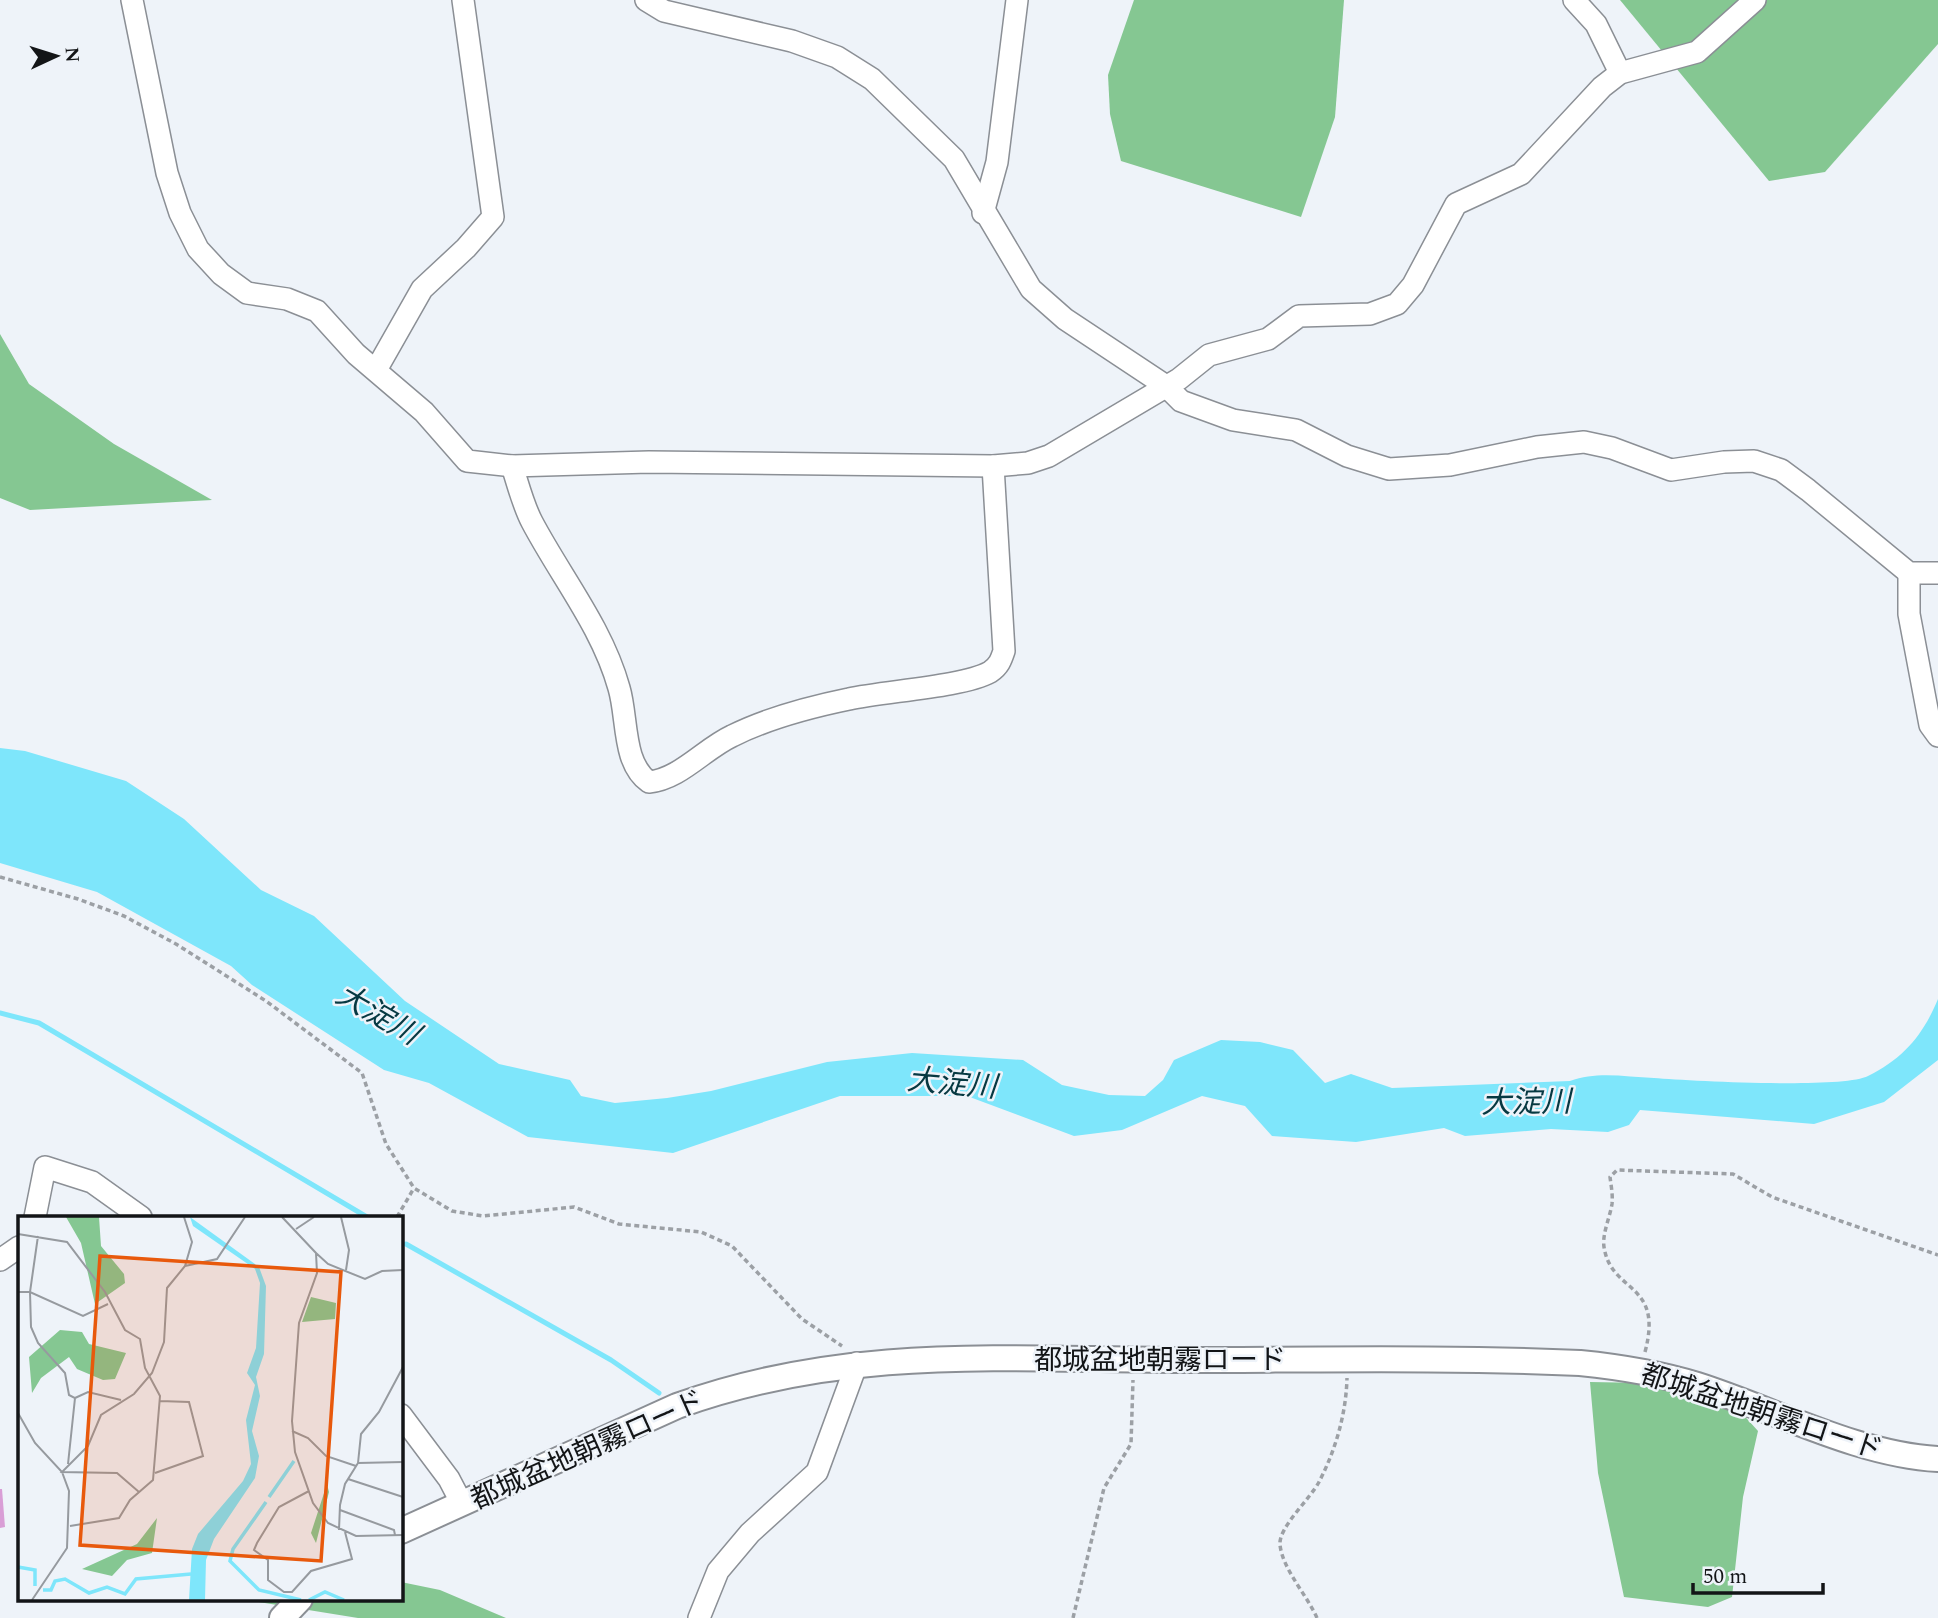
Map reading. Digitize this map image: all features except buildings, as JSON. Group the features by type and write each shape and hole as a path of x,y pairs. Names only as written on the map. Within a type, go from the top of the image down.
{"street":[{"path":"132,0 167,173 180,213 198,249 221,274 247,293 288,299 317,311 356,354 425,412 467,461 512,466 663,463 993,466 1028,463 1049,456 1166,386 1209,355 1268,339 1299,316 1370,314 1396,304 1413,285 1456,204 1521,174 1602,87 1620,73 1697,52 1755,0"},
{"path":"376,370 422,289 466,248 493,216 463,0"},
{"path":"646,0 664,11 792,41 837,57 872,79 954,159 983,213 1031,289 1065,319 1166,386 1181,401 1233,420 1296,430 1347,456 1389,469 1450,464 1537,447 1584,442 1612,448 1671,470 1724,461 1754,461 1781,471 1808,490 1909,573 1938,573"},
{"path":"983,213 998,162 1017,0"},
{"path":"1574,0 1596,24 1620,73"},
{"path":"512,466 530,519 602,640 620,689 633,762 640,776 649,782 663,781 731,736 775,718 849,699 952,682 988,673 1000,664 1004,651 993,466"},
{"path":"1909,573 1909,614 1930,725 1938,736"},
{"path":"36,1216 45,1167 92,1182 140,1216"},
{"path":"0,1260 18,1248"},
{"name":"都城盆地朝霧ロード","path":"402,1531 707,1395 762,1380 857,1363 921,1359 1524,1360 1641,1370 1696,1384 1857,1442 1901,1454 1938,1459"},
{"path":"699,1618 718,1571 750,1533 817,1472 857,1363"},
{"path":"402,1416 449,1479 462,1504"},
{"path":"282,1618 299,1600"}],"path":[{"path":"0,877 112,912 177,944 266,1001 362,1073 386,1144 414,1188 452,1211 466,1215 574,1208 619,1224 702,1232 732,1246 802,1319 850,1352 857,1363"},
{"path":"1641,1370 1652,1327 1647,1306 1609,1262 1603,1246 1613,1201 1610,1177 1617,1170 1733,1174 1772,1197 1938,1255"},
{"path":"398,1216 414,1188"},
{"path":"1073,1618 1104,1488 1132,1444 1134,1360"},
{"path":"1317,1618 1284,1559 1280,1545 1281,1532 1309,1501 1341,1428 1346,1398 1347,1360"}],"green space":[{"path":"1134,0 1344,0 1335,117 1301,217 1121,161 1110,114 1108,75"},
{"path":"1620,0 1938,0 1938,44 1825,172 1769,181"},
{"path":"0,334 29,384 114,444 212,500 30,510 0,498"},
{"path":"1590,1382 1645,1383 1739,1410 1758,1431 1743,1497 1732,1597 1708,1607 1624,1597 1598,1473"},
{"path":"402,1582 440,1590 506,1618 358,1618 246,1600 402,1600"}],"water":[{"name":"大淀川","path":"0,748 25,751 126,781 184,819 261,890 314,916 405,1001 499,1064 570,1080 581,1096 615,1103 711,1091 827,1062 912,1053 1023,1060 1062,1085 1109,1095 1145,1096 1163,1080 1174,1060 1221,1040 1260,1042 1293,1050 1325,1083 1351,1074 1392,1088 1570,1081 1601,1075 1731,1082 1829,1082 1868,1076 1892,1061 1919,1034 1938,999 1938,1060 1884,1102 1814,1124 1640,1110 1629,1125 1608,1132 1551,1129 1465,1136 1444,1128 1356,1142 1272,1136 1245,1106 1202,1096 1122,1130 1074,1136 967,1096 840,1096 673,1153 528,1137 429,1083 384,1070 252,985 231,966 97,892 0,863"}],"waterway":[{"path":"0,1013 39,1023 365,1216"},
{"path":"406,1244 611,1360 659,1393"}]}
